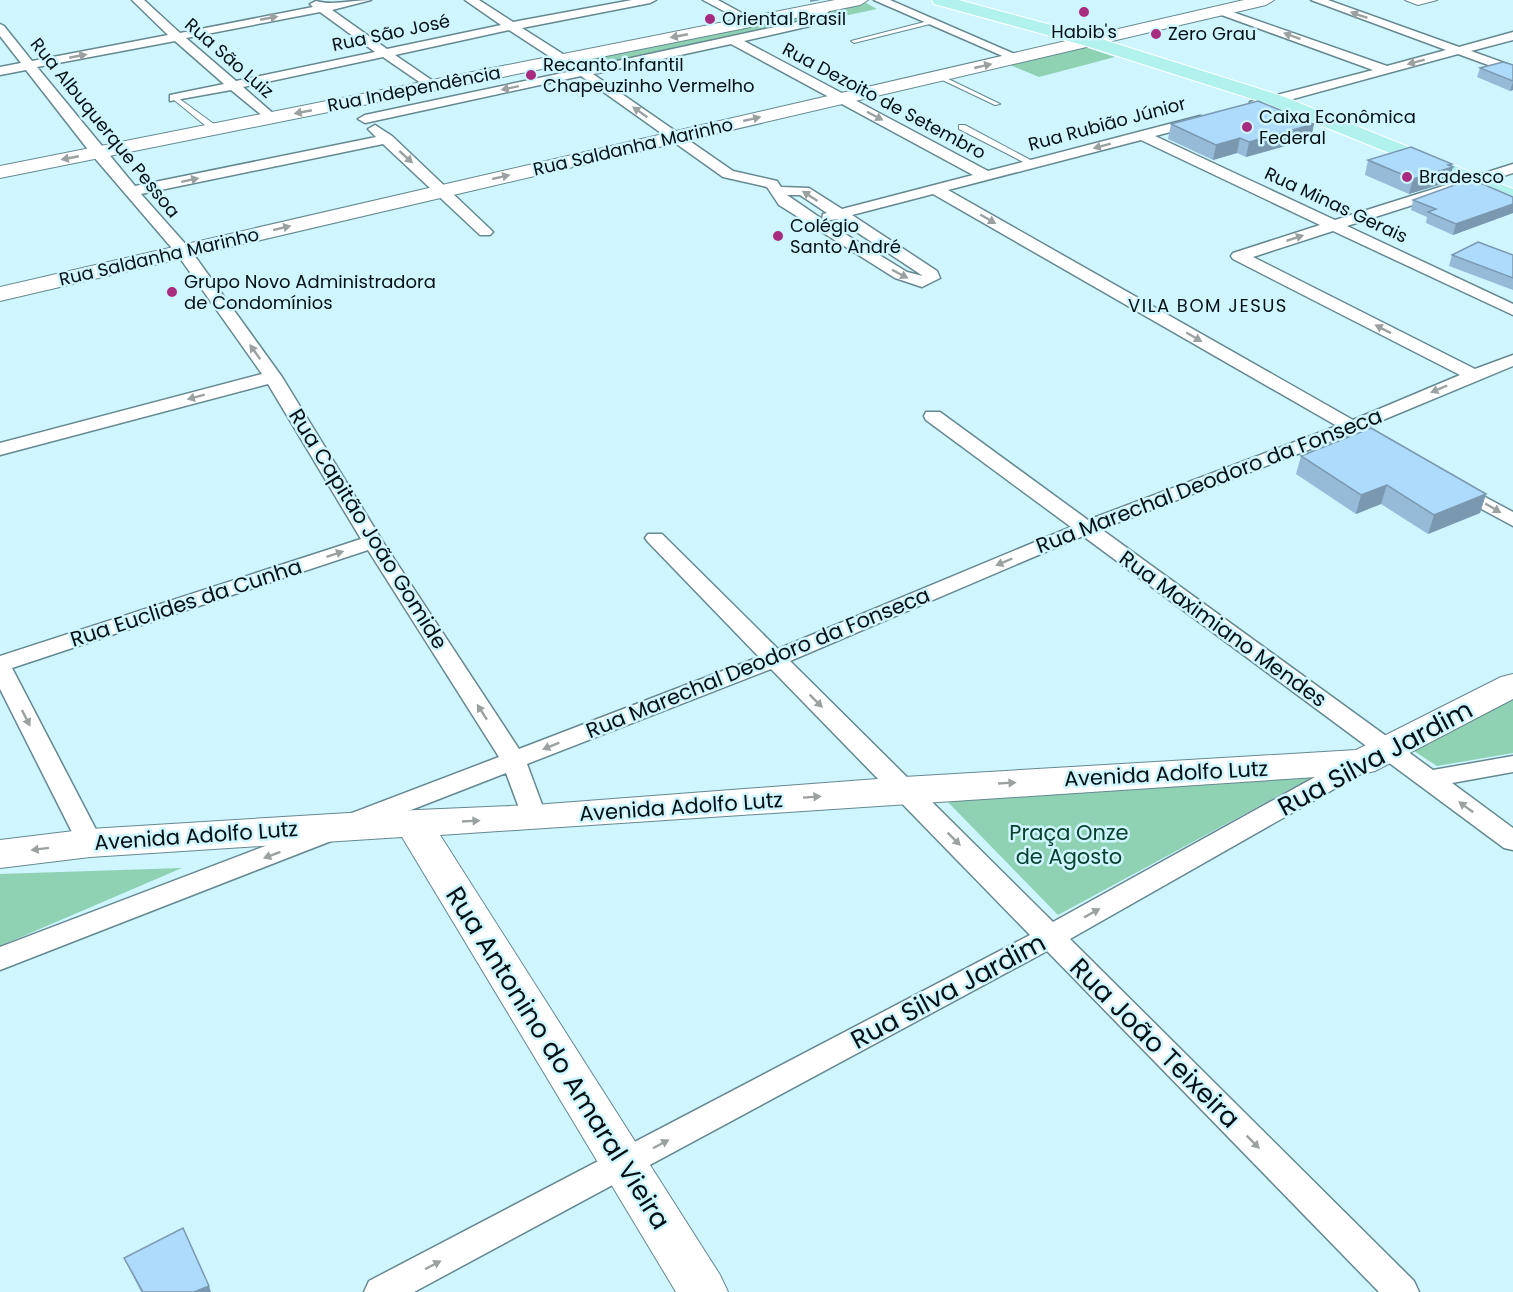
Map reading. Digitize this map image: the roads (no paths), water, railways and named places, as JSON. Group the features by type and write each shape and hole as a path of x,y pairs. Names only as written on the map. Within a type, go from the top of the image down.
{"main road":[{"path":"940,0 1089,42 1275,100 1513,197"},
{"path":"978,0 1112,36 1300,93 1509,173"}],"street":[{"name":"Rua São Luiz","path":"138,0 176,37 270,118"},
{"path":"310,0 431,86"},
{"path":"0,71 365,0"},
{"path":"471,0 584,73 728,174 772,184 784,202 866,253 913,280 922,282 932,278 931,274 837,215 804,191 779,192"},
{"name":"Rua São José","path":"175,98 511,26 650,0"},
{"path":"709,0 752,22"},
{"name":"Rua Independência","path":"0,172 860,0"},
{"path":"880,0 1018,58"},
{"name":"Rua Saldanha Marinho","path":"0,294 1266,0"},
{"path":"1317,0 1513,70"},
{"name":"Rua Independência","path":"365,119 806,24 829,6"},
{"path":"1220,11 1386,70"},
{"name":"Rua Albuquerque Pessoa","path":"0,28 98,153 183,251"},
{"path":"1242,109 1513,36"},
{"name":"Rua Dezoito de Setembro","path":"731,39 988,177"},
{"path":"348,103 444,190 485,232"},
{"name":"Rua Rubião Júnior","path":"815,220 988,177 1209,117"},
{"name":"Rua Minas Gerais","path":"1142,135 1513,310"},
{"path":"133,192 387,139"},
{"path":"1473,375 1239,256 1475,180 1509,173"},
{"path":"937,190 1382,444"},
{"path":"836,234 858,228"},
{"path":"866,253 890,248"},
{"name":"Rua Capitão João Gomide","path":"183,251 273,377 373,542 514,761 534,818"},
{"name":"Rua Marechal Deodoro da Fonseca","path":"0,959 349,826 775,659 1085,528 1351,427 1513,360"},
{"path":"0,449 273,377"},
{"name":"Rua Maximiano Mendes","path":"933,416 1085,528 1374,755 1428,779 1513,841"},
{"path":"1442,479 1513,520"},
{"name":"Rua João Teixeira","path":"655,538 1402,1292"},
{"name":"Rua Euclides da Cunha","path":"0,665 373,542"},
{"path":"0,665 90,843"},
{"name":"Rua Silva Jardim","path":"381,1292 1050,937 1374,755 1513,685"},
{"name":"Avenida Adolfo Lutz","path":"0,854 90,843 349,826 534,818 1374,755"},
{"path":"1428,779 1513,764"},
{"name":"Rua Antonino do Amaral Vieira","path":"412,824 703,1292"}],"lane":[{"path":"1408,0 1418,3 1434,0"},
{"path":"854,41 932,22"},
{"path":"938,76 997,104"},
{"path":"175,98 215,129"},
{"path":"962,127 1034,164"}],"place":[{"name":"Habib's","path":"1084,12"},
{"name":"Oriental Brasil","path":"710,19"},
{"name":"Zero Grau","path":"1156,34"},
{"name":"Recanto Infantil Chapeuzinho Vermelho","path":"531,75"},
{"name":"Caixa Econômica Federal","path":"1247,127"},
{"name":"Bradesco","path":"1407,177"},
{"name":"Colégio Santo André","path":"778,236"},
{"name":"Grupo Novo Administradora de Condomínios","path":"172,292"}],"district":[{"name":"VILA BOM JESUS","path":"1208,306"}],"park label":[{"name":"Praça Onze de Agosto","path":"1069,845"}]}
